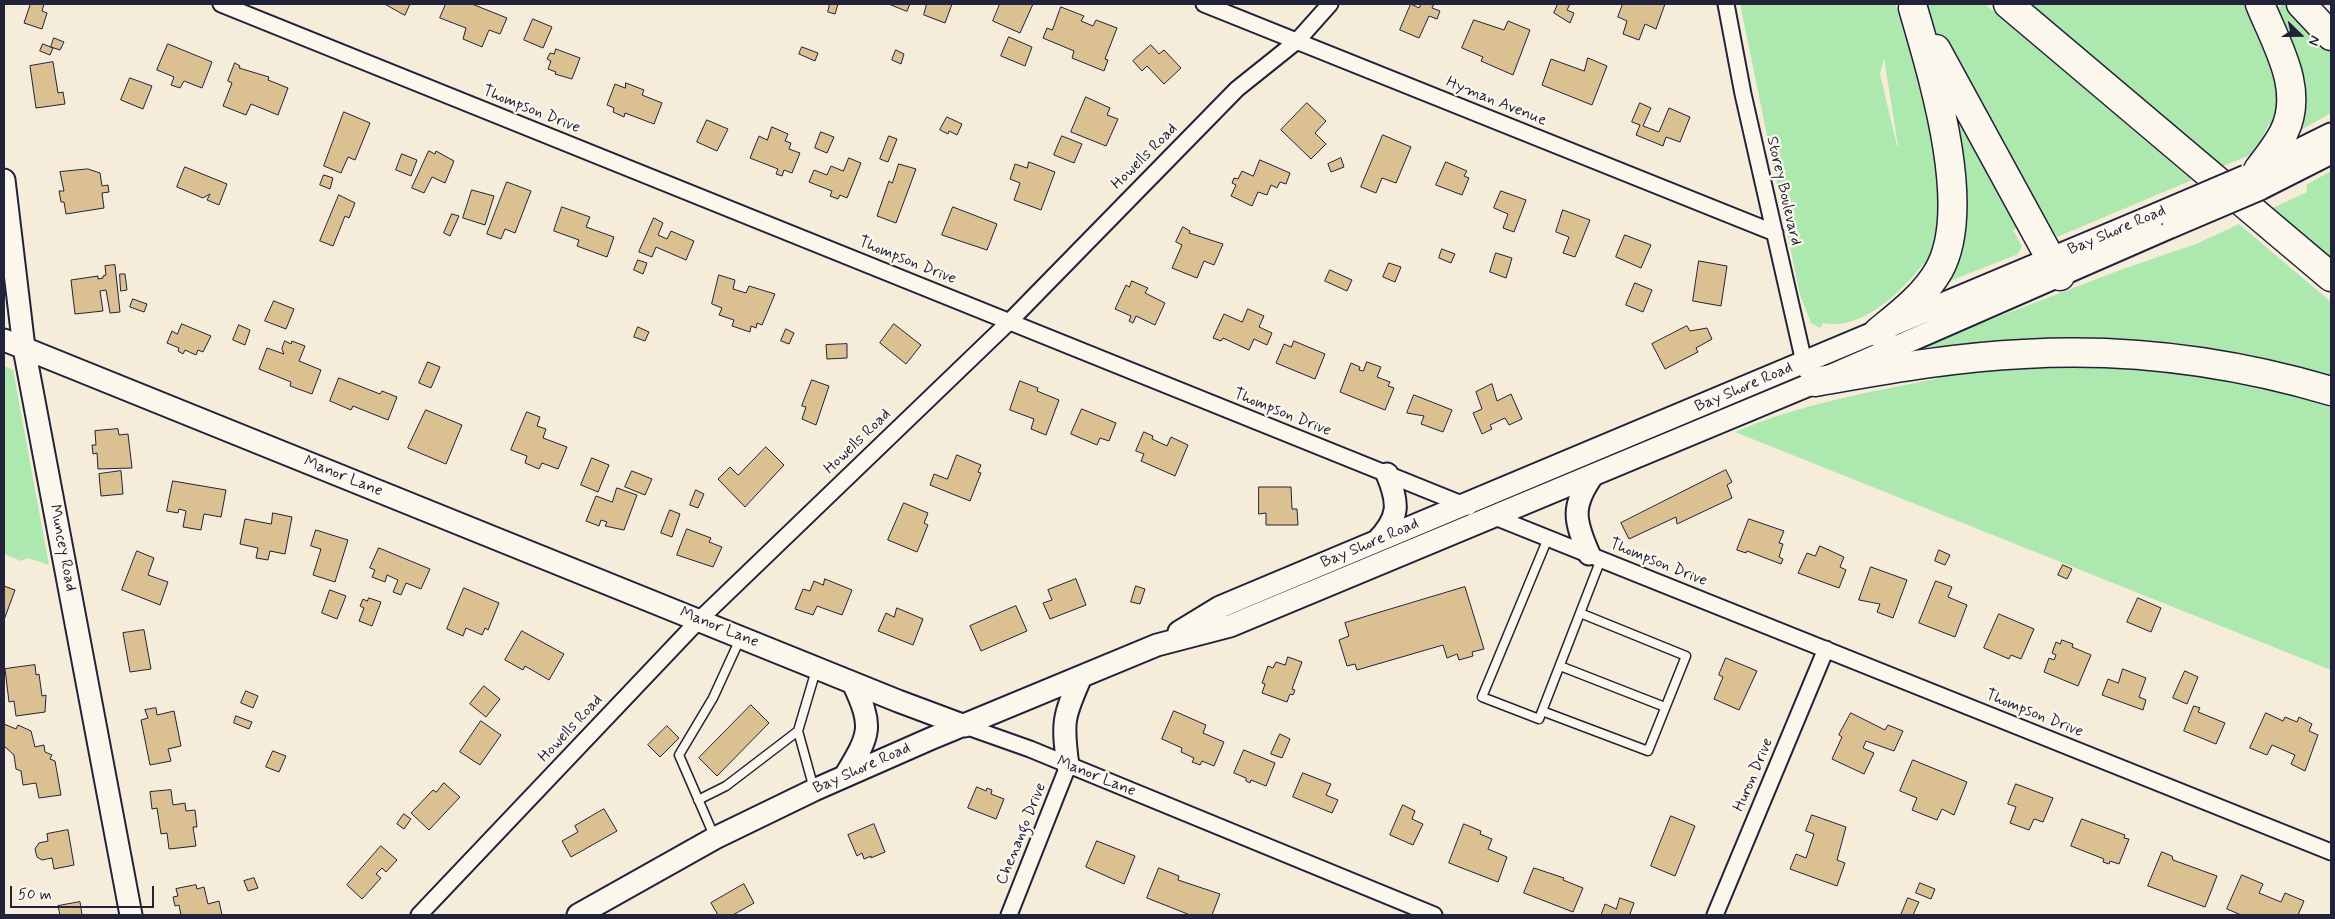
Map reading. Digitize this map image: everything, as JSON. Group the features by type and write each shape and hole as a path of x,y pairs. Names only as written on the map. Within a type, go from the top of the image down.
{"highway":[{"path":"2008,4 2331,277"},
{"path":"2254,178 2285,131 2292,110 2288,74 2260,4"},
{"path":"2301,4 2331,36"},
{"path":"1912,6 2056,267"},
{"path":"1878,332 1906,308 1935,276 1944,259 1950,232 1951,181 1944,127 1912,6"},
{"path":"1809,377 2019,354 2122,354 2192,361 2266,374 2331,391"}],"main road":[{"name":"Bay Shore Road","path":"578,915 715,838 845,776 1157,645 1230,626 1593,475 1809,377 2165,220 2254,178 2331,134"},
{"name":"Bay Shore Road","path":"2254,178 2331,152"},
{"name":"Muncey Road","path":"4,180 24,348 131,915"},
{"name":"Bay Shore Road","path":"1157,645 1220,607 1465,505 1809,377 1878,332 2056,267"},
{"name":"Manor Lane","path":"4,340 853,683 965,726"},
{"path":"1377,541 1387,530 1395,515 1395,496 1386,474"},
{"path":"1593,475 1581,494 1576,511 1578,526 1595,556"},
{"path":"1068,766 1063,724 1068,706 1081,677"},
{"path":"845,776 864,744 868,728 865,708 853,683"}],"street":[{"name":"Thompson Drive","path":"221,4 1386,474 2331,852"},
{"name":"Hyman Avenue","path":"1204,4 1775,233"},
{"name":"Howells Road","path":"419,915 698,620 1010,321 1237,89 1296,41 1330,4"},
{"name":"Storey Boulevard","path":"1726,4 1743,94 1809,377"},
{"name":"Huron Drive","path":"1714,915 1826,649"},
{"name":"Manor Lane","path":"965,726 1002,738 1434,915"},
{"name":"Chenango Drive","path":"1009,915 1068,766"}],"lane":[{"path":"1548,538 1482,697 1539,719 1586,599 1595,556"},
{"path":"1542,711 1648,751 1686,656 1580,613"},
{"path":"715,838 679,755 713,698 740,637"},
{"path":"1560,666 1665,707"},
{"path":"814,790 798,731 816,668"},
{"path":"698,800 726,786 798,731"}],"green space":[{"path":"1740,4 1895,4 1928,100 1941,216 1931,266 1923,264 1892,297 1866,315 1852,321 1838,324 1823,323 1820,328 1811,323 1800,295","holes":["1884,58 1898,146 1880,74"]},
{"path":"1920,4 1985,4 2192,180 2057,237 2046,219 2039,221"},
{"path":"2029,4 2247,4 2279,90 2277,128 2268,125 2255,153 2216,169 2156,111"},
{"path":"2284,4 2322,45 2331,50 2331,113 2294,134 2271,12"},
{"path":"1949,97 2019,227 2013,230 2022,246 2018,254 1950,281 1944,280"},
{"path":"2331,171 2331,272 2262,213 2307,192 2306,185"},
{"path":"2239,224 2331,302 2331,382 1903,353 2123,269 2196,244"},
{"path":"2042,360 2153,364 2266,385 2331,406 2331,670 1735,432 1810,406 1940,378 1939,371"},
{"path":"4,366 13,370 49,565 28,558 21,561 4,554"}],"building":[{"path":"26,4 44,4 42,11 47,13 42,29 24,23 30,5"},
{"path":"385,4 410,4 405,15"},
{"path":"446,4 472,4 507,18 500,34 489,30 482,47 463,39 466,28 440,18"},
{"path":"830,4 838,4 835,14 828,12"},
{"path":"889,4 910,4 907,11"},
{"path":"927,4 952,4 945,23 924,15"},
{"path":"1000,4 1033,4 1020,33 993,21"},
{"path":"1411,4 1419,8 1421,4 1434,4 1432,8 1440,11 1437,19 1429,16 1419,38 1400,30"},
{"path":"1558,4 1570,4 1567,10 1574,13 1570,23 1554,13"},
{"path":"1623,4 1665,4 1656,29 1645,24 1639,40 1623,34 1627,21 1618,17"},
{"path":"1061,7 1084,16 1081,21 1093,26 1096,20 1117,28 1105,59 1108,60 1104,71 1072,58 1074,51 1043,38 1047,28 1052,30"},
{"path":"533,19 552,27 543,48 524,40"},
{"path":"1474,20 1504,30 1508,21 1530,30 1513,75 1481,61 1483,57 1462,48"},
{"path":"1009,37 1032,47 1025,66 1001,56"},
{"path":"54,38 64,42 60,50 51,47"},
{"path":"43,44 53,48 50,55 40,51"},
{"path":"168,44 212,62 202,88 184,81 180,88 171,85 174,77 157,70"},
{"path":"1151,45 1159,54 1164,50 1181,68 1164,84 1147,66 1142,71 1133,61"},
{"path":"802,47 818,53 815,61 799,54"},
{"path":"556,49 580,58 572,79 555,74 556,72 548,69 551,61 547,59 550,53 554,54"},
{"path":"896,50 904,54 901,64 892,60"},
{"path":"1588,58 1607,66 1592,105 1542,85 1551,59 1584,71"},
{"path":"53,62 58,93 63,92 65,104 36,108 30,66"},
{"path":"235,63 240,66 239,68 269,77 268,80 288,88 278,115 251,104 246,115 223,106 232,83 228,81"},
{"path":"130,78 152,86 143,109 121,100"},
{"path":"626,83 644,90 642,95 662,103 654,124 625,113 624,117 613,112 614,108 607,105 615,84 625,88"},
{"path":"1086,97 1110,108 1107,115 1118,119 1106,146 1071,132"},
{"path":"1307,103 1326,121 1315,133 1326,144 1311,159 1281,130"},
{"path":"1640,103 1651,108 1643,126 1659,132 1669,108 1690,117 1680,142 1666,137 1663,146 1636,135 1640,125 1632,122"},
{"path":"344,112 370,123 355,160 348,157 341,173 324,166"},
{"path":"947,117 962,124 957,135 949,131 948,134 940,130"},
{"path":"707,120 728,129 717,151 697,142"},
{"path":"772,127 788,134 785,141 791,143 789,149 800,153 792,173 784,170 782,176 776,174 778,169 750,158 759,136 767,140"},
{"path":"821,132 834,137 827,153 815,148"},
{"path":"1383,135 1411,147 1396,183 1382,178 1376,193 1361,187"},
{"path":"889,136 897,139 888,162 880,159"},
{"path":"1062,136 1082,144 1074,163 1054,155"},
{"path":"429,151 435,154 436,151 454,161 445,183 432,177 424,193 412,188"},
{"path":"402,154 417,160 411,176 396,170"},
{"path":"849,158 861,163 847,198 840,195 838,199 830,196 832,191 809,182 814,170 827,175 831,166 843,171"},
{"path":"1341,158 1344,167 1331,172 1328,164"},
{"path":"1260,160 1290,173 1286,184 1280,182 1277,188 1271,185 1267,195 1258,192 1252,206 1231,196 1236,185 1232,183 1234,178 1238,179 1242,171 1253,176"},
{"path":"1029,162 1055,172 1041,210 1014,200 1020,183 1010,179 1015,164 1027,168"},
{"path":"1446,162 1467,171 1464,176 1469,178 1462,195 1436,185"},
{"path":"899,164 916,169 896,223 877,216 889,181 892,183"},
{"path":"185,167 227,184 219,205 207,200 210,194 203,198 177,187"},
{"path":"88,169 100,173 102,186 108,185 109,192 102,193 104,208 66,214 64,202 61,202 59,191 64,191 60,172"},
{"path":"324,175 333,178 330,189 320,185"},
{"path":"507,182 531,191 515,233 505,229 501,239 487,234"},
{"path":"472,190 494,196 485,225 463,218"},
{"path":"1501,191 1526,200 1514,232 1503,228 1508,214 1494,208"},
{"path":"339,195 355,203 349,218 345,216 333,246 320,241"},
{"path":"562,207 590,217 586,227 614,237 607,257 577,246 579,240 554,231"},
{"path":"953,207 997,224 987,250 942,235"},
{"path":"1563,210 1590,220 1575,257 1563,253 1569,237 1556,232"},
{"path":"452,214 459,216 450,236 444,233"},
{"path":"654,218 663,223 658,235 667,239 671,231 694,241 686,260 656,247 652,257 639,252"},
{"path":"1183,227 1190,231 1189,233 1223,244 1214,265 1204,261 1197,278 1172,268 1182,245 1176,242"},
{"path":"1625,235 1651,245 1641,268 1616,257"},
{"path":"1442,249 1455,254 1451,263 1439,258"},
{"path":"1496,253 1512,258 1506,278 1490,272"},
{"path":"638,260 647,263 643,274 634,270"},
{"path":"1699,261 1727,266 1721,306 1693,301"},
{"path":"1389,263 1401,267 1395,282 1383,277"},
{"path":"115,265 120,312 110,313 106,290 100,291 103,311 75,314 71,280 98,276 98,279 103,278 106,275 105,266"},
{"path":"1330,270 1352,280 1347,291 1325,281"},
{"path":"120,274 125,274 127,290 121,291"},
{"path":"719,275 735,280 733,289 746,293 749,286 775,294 762,325 757,323 756,328 751,326 750,332 732,326 734,320 719,315 722,308 712,304"},
{"path":"1132,281 1148,288 1145,293 1165,303 1155,325 1136,316 1133,323 1129,321 1131,316 1115,309 1126,285 1129,287"},
{"path":"1635,283 1652,290 1643,312 1626,305"},
{"path":"133,299 147,304 144,312 130,307"},
{"path":"274,301 294,309 286,329 265,321"},
{"path":"1248,309 1264,316 1259,327 1272,333 1267,345 1254,339 1249,350 1223,338 1221,341 1213,338 1224,314 1242,322"},
{"path":"182,324 211,336 203,352 198,350 196,355 185,350 183,354 178,351 179,348 167,343 172,331 177,334"},
{"path":"894,324 921,345 906,364 880,343"},
{"path":"239,325 250,330 245,345 233,340"},
{"path":"1687,326 1690,331 1707,328 1712,339 1696,348 1698,352 1665,369 1652,344"},
{"path":"638,327 649,332 645,341 634,337"},
{"path":"786,329 794,333 789,344 781,341"},
{"path":"285,341 291,344 292,341 305,346 299,361 321,370 312,394 290,386 291,382 259,369 267,348 284,354 282,349"},
{"path":"1294,341 1325,354 1315,379 1276,363 1284,344 1291,347"},
{"path":"847,344 847,358 827,359 826,345"},
{"path":"428,362 440,367 431,388 419,383"},
{"path":"1367,362 1381,367 1377,377 1390,382 1388,386 1394,388 1385,410 1340,392 1351,363 1360,367 1359,370 1363,371"},
{"path":"339,378 380,394 382,391 397,397 388,420 353,406 351,410 330,401"},
{"path":"812,380 829,386 816,425 802,419 806,407 802,406"},
{"path":"1020,381 1038,388 1037,391 1059,400 1046,435 1031,429 1034,419 1010,410"},
{"path":"1492,384 1497,401 1511,394 1522,419 1509,425 1505,418 1490,425 1492,429 1482,434 1473,413 1482,409 1476,392"},
{"path":"1414,395 1452,410 1443,432 1421,424 1424,416 1407,413"},
{"path":"1082,409 1116,423 1109,441 1100,438 1097,445 1071,434"},
{"path":"426,410 462,425 446,464 408,448"},
{"path":"527,412 540,417 537,426 546,429 543,438 567,447 558,469 542,463 539,469 525,463 527,456 511,450"},
{"path":"118,429 119,435 128,434 132,468 98,469 97,453 93,454 92,445 96,445 95,431"},
{"path":"1144,432 1153,436 1152,439 1167,446 1171,437 1188,445 1175,476 1141,461 1144,454 1136,451"},
{"path":"766,447 784,465 745,507 718,479 730,467 738,475"},
{"path":"957,455 981,465 978,472 981,473 970,501 930,485 934,474 947,479"},
{"path":"592,458 609,465 598,492 581,485"},
{"path":"1726,470 1732,482 1727,485 1732,498 1677,524 1676,517 1629,539 1621,523"},
{"path":"121,471 123,494 101,496 99,474"},
{"path":"632,471 652,479 645,495 625,487"},
{"path":"173,481 226,490 221,517 204,514 201,530 183,527 186,511 179,509 178,513 167,511"},
{"path":"1259,487 1291,487 1292,509 1297,509 1298,525 1266,525 1266,513 1259,514"},
{"path":"617,488 637,495 624,530 605,526 607,522 601,520 599,526 586,521 596,496 612,502"},
{"path":"696,490 704,494 698,508 690,505"},
{"path":"904,503 928,513 924,523 928,525 917,552 888,540"},
{"path":"670,510 680,514 672,537 661,533"},
{"path":"273,513 292,517 285,554 270,551 268,560 256,558 258,548 240,544 245,519 271,524"},
{"path":"1749,519 1784,531 1779,543 1783,544 1779,557 1783,559 1781,564 1747,551 1746,553 1737,550"},
{"path":"687,529 711,538 709,542 722,547 713,567 677,555"},
{"path":"316,530 348,540 335,582 313,575 321,549 311,546"},
{"path":"1820,546 1844,557 1840,567 1846,570 1839,588 1798,573 1807,553 1815,556"},
{"path":"379,548 430,569 421,589 406,583 401,595 393,592 398,580 387,575 385,582 372,577 375,570 370,568"},
{"path":"1939,550 1950,555 1945,565 1935,561"},
{"path":"137,551 154,558 148,575 168,582 160,605 122,590"},
{"path":"2063,565 2072,569 2067,579 2058,575"},
{"path":"1871,567 1907,580 1893,618 1877,612 1880,604 1859,600"},
{"path":"825,579 852,590 842,615 817,606 813,615 795,609 803,589 810,591 814,581 823,585"},
{"path":"1076,579 1086,605 1050,619 1043,603 1052,600 1048,590"},
{"path":"1936,581 1952,587 1948,597 1967,605 1955,637 1919,623"},
{"path":"4,586 15,590 4,620"},
{"path":"1136,586 1145,589 1140,604 1131,602"},
{"path":"1465,587 1484,649 1472,652 1473,656 1459,660 1457,654 1447,658 1443,645 1357,670 1355,664 1347,666 1339,640 1349,636 1345,623"},
{"path":"464,588 499,603 488,630 485,628 482,635 466,628 463,636 447,629"},
{"path":"330,590 346,596 337,619 322,613"},
{"path":"369,598 381,602 372,626 359,621 364,608 360,606 363,599 367,601"},
{"path":"2138,598 2161,608 2151,632 2127,622"},
{"path":"1016,606 1027,631 981,651 970,626"},
{"path":"897,608 923,619 913,645 878,631 886,613 894,617"},
{"path":"1999,614 2034,629 2021,659 2011,655 2009,659 1984,648"},
{"path":"144,630 151,669 130,672 123,633"},
{"path":"522,631 564,654 549,680 525,666 523,670 505,660"},
{"path":"2062,640 2073,644 2072,647 2091,655 2078,686 2044,672 2049,658 2054,660 2056,655 2052,653 2056,642 2060,644"},
{"path":"1288,657 1302,662 1292,689 1295,690 1293,695 1290,694 1287,702 1262,693 1265,684 1262,683 1268,666 1273,668 1276,662 1285,665"},
{"path":"1726,658 1757,671 1739,710 1714,699 1723,677 1719,675"},
{"path":"35,665 36,675 39,674 42,696 46,695 45,712 16,716 14,701 9,702 5,669"},
{"path":"2123,669 2146,678 2139,697 2146,700 2143,710 2102,695 2108,679 2118,683"},
{"path":"2185,671 2198,677 2187,704 2173,698"},
{"path":"484,686 500,699 486,717 470,704"},
{"path":"246,691 258,696 253,708 241,703"},
{"path":"751,705 769,723 717,776 699,758"},
{"path":"2194,706 2200,708 2198,712 2225,723 2216,744 2184,731"},
{"path":"156,708 157,715 174,711 181,746 168,749 171,761 150,765 141,720 148,718 145,710"},
{"path":"1174,711 1206,725 1203,733 1224,742 1214,766 1202,761 1200,765 1192,762 1194,758 1181,752 1182,748 1162,739"},
{"path":"1851,713 1885,730 1888,725 1903,731 1894,751 1866,741 1863,748 1874,753 1864,774 1832,759 1842,737 1839,735"},
{"path":"2266,713 2283,721 2285,717 2297,722 2299,717 2312,724 2309,731 2318,735 2305,771 2291,764 2295,755 2272,745 2267,755 2250,748"},
{"path":"236,716 252,722 249,729 234,723"},
{"path":"481,721 501,735 480,765 460,752"},
{"path":"4,724 16,729 18,725 31,731 35,747 44,745 45,752 52,755 50,759 55,761 61,795 39,798 36,783 23,785 21,771 16,769 14,755 4,746"},
{"path":"667,726 679,738 660,757 648,745"},
{"path":"1280,734 1290,739 1282,758 1271,754"},
{"path":"1244,750 1275,763 1266,786 1251,780 1250,783 1246,781 1246,778 1234,773"},
{"path":"273,751 286,756 279,772 266,767"},
{"path":"1913,760 1967,782 1954,815 1942,809 1937,820 1912,810 1917,798 1900,791"},
{"path":"1303,773 1331,784 1326,795 1338,800 1332,813 1293,797"},
{"path":"444,783 460,797 429,830 411,813 433,790 436,792"},
{"path":"2016,784 2053,798 2043,822 2034,819 2029,830 2010,823 2016,807 2008,804"},
{"path":"977,787 986,791 987,788 992,790 991,794 1004,799 996,819 968,808"},
{"path":"171,790 173,805 185,803 186,811 195,810 197,827 193,827 196,846 169,849 167,833 161,834 157,808 152,809 150,792"},
{"path":"1403,805 1415,811 1412,819 1423,824 1413,845 1390,835"},
{"path":"604,809 617,831 571,857 562,841 578,832 575,826"},
{"path":"404,814 411,819 404,829 397,824"},
{"path":"1812,815 1846,827 1837,860 1845,863 1837,886 1790,869 1796,854 1806,858 1814,834 1806,831"},
{"path":"1671,816 1695,826 1675,876 1651,866"},
{"path":"2082,819 2125,835 2124,838 2129,839 2119,864 2110,861 2109,864 2103,862 2104,859 2071,846"},
{"path":"874,824 885,852 864,859 862,853 857,856 848,835"},
{"path":"1464,824 1481,831 1480,834 1492,839 1488,849 1507,857 1498,882 1449,863"},
{"path":"68,830 74,865 54,869 52,858 42,860 37,857 35,849 39,843 48,841 47,834"},
{"path":"1097,841 1135,856 1124,884 1086,867"},
{"path":"381,846 397,860 386,872 382,868 376,874 381,878 362,899 347,885"},
{"path":"2162,852 2172,856 2173,860 2217,876 2205,907 2148,886"},
{"path":"1159,868 1179,876 1178,880 1220,894 1212,915 1190,915 1147,898"},
{"path":"1534,868 1564,878 1563,880 1583,888 1573,912 1524,893"},
{"path":"2242,875 2263,884 2259,893 2281,902 2285,893 2304,901 2298,915 2241,915 2227,909"},
{"path":"254,878 258,888 248,891 244,881"},
{"path":"1920,883 1935,889 1931,899 1916,893"},
{"path":"744,884 754,903 733,915 718,915 711,903"},
{"path":"196,885 197,889 204,887 208,904 219,901 222,915 181,915 179,905 175,906 173,897 178,896 176,889"},
{"path":"1620,898 1634,903 1630,914 1633,915 1601,915 1605,904 1616,909"},
{"path":"1908,898 1919,902 1913,915 1901,915"},
{"path":"80,902 82,915 60,915 58,906"}]}
